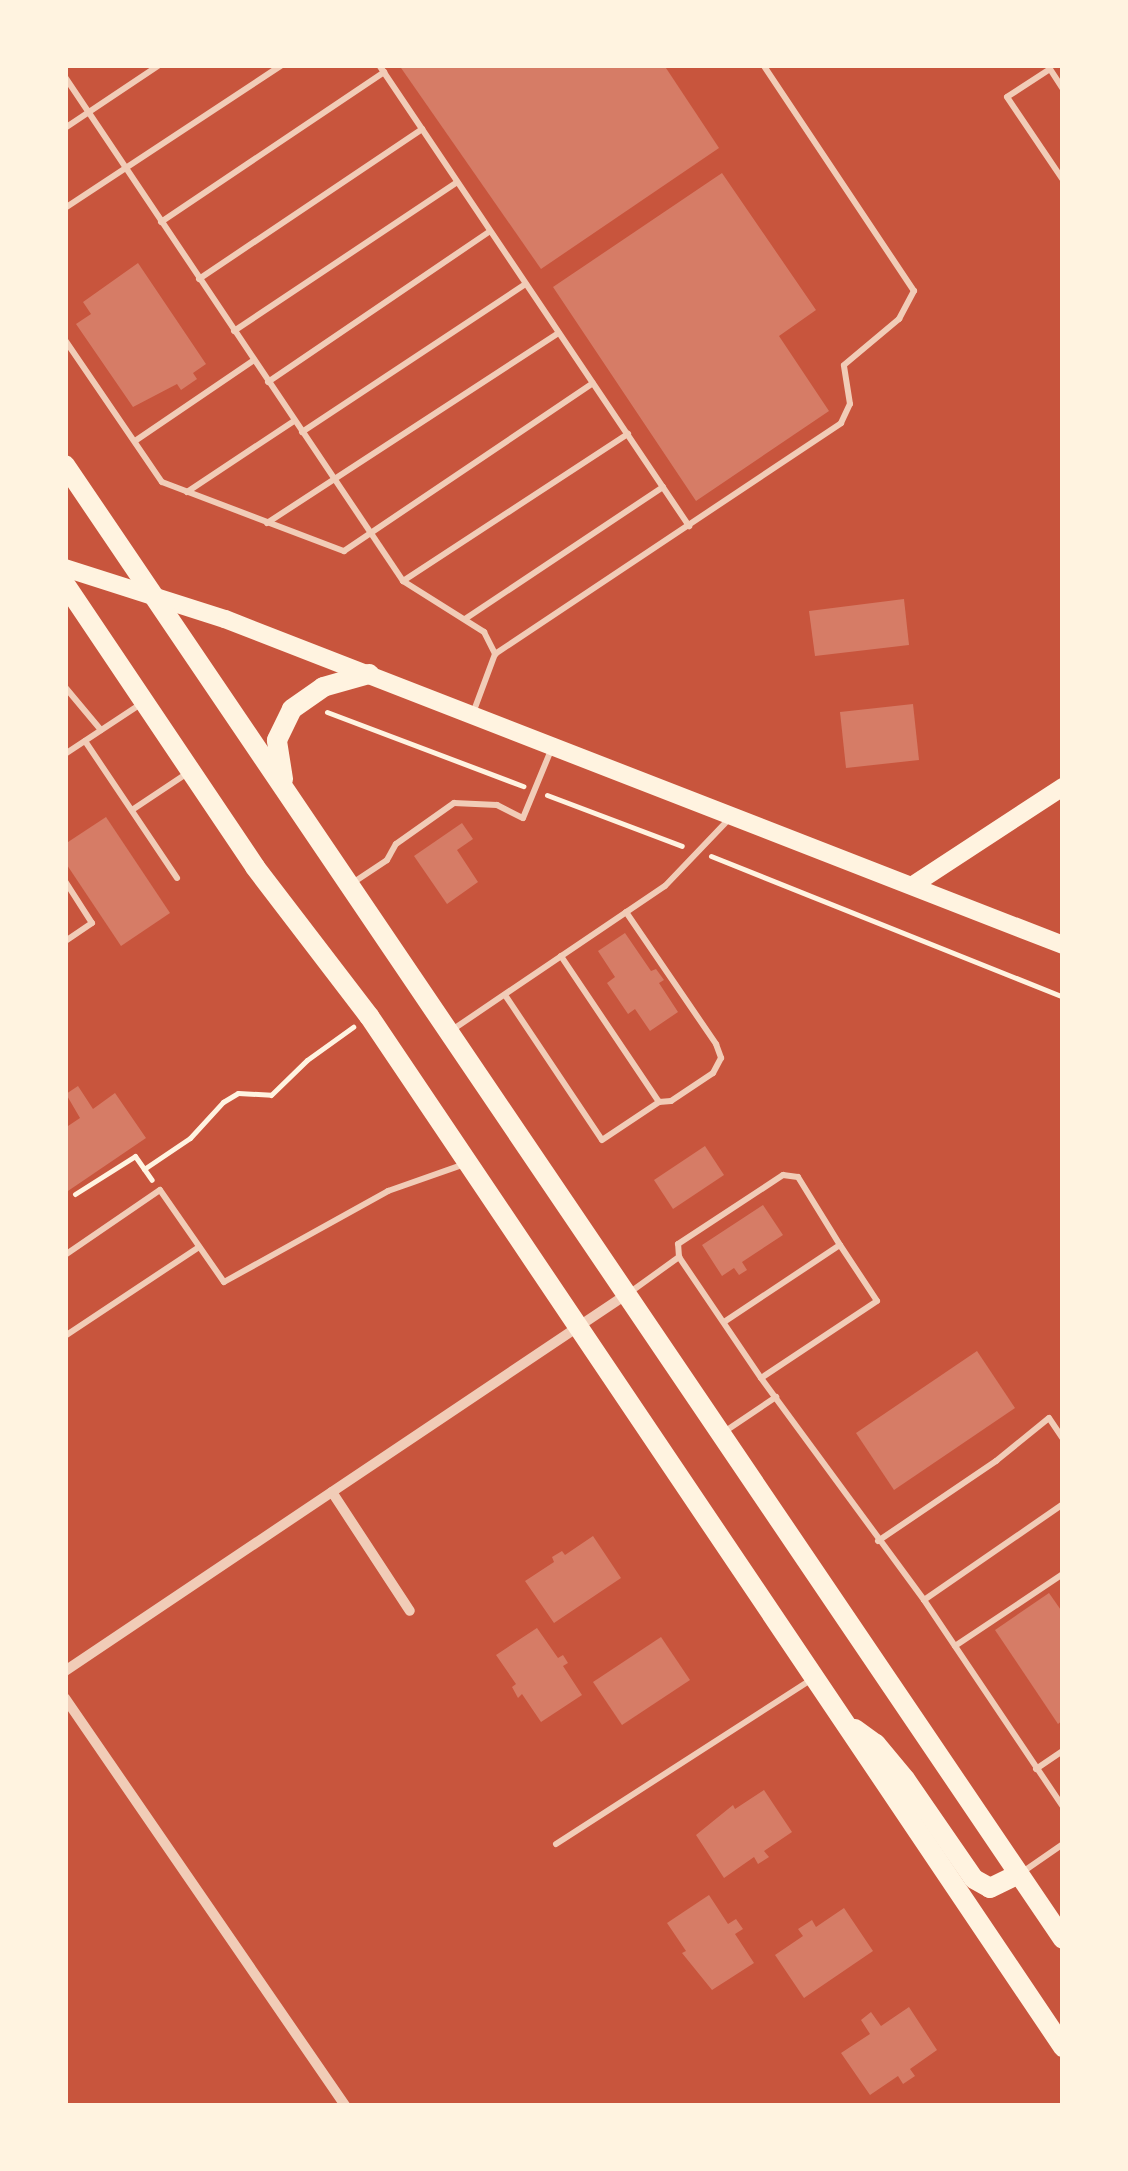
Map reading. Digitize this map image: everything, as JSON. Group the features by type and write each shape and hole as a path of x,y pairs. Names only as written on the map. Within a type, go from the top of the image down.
{"main road":[{"path":"65,465 624,1296 1063,1939"},
{"path":"65,568 369,674 1063,945"},
{"path":"65,584 255,867 370,1016 1063,2046"},
{"path":"284,786 278,740 292,709 323,687 369,674"},
{"path":"913,885 1063,787"},
{"path":"845,1723 876,1744 906,1779 974,1879 990,1888 1000,1887 1019,1874"}],"street":[{"path":"65,1670 624,1296"},
{"path":"332,1492 410,1611"},
{"path":"65,1698 345,2106"}],"lane":[{"path":"65,128 160,65"},
{"path":"65,208 282,65"},
{"path":"472,714 496,654 841,423 850,404 844,364 900,319 914,292 763,65"},
{"path":"161,222 381,69 690,526"},
{"path":"1063,89 1050,69 1007,97 1063,180"},
{"path":"65,77 403,581 484,632 496,654"},
{"path":"199,279 422,129"},
{"path":"234,331 458,182"},
{"path":"268,382 490,231"},
{"path":"302,432 526,284"},
{"path":"266,524 559,332"},
{"path":"65,340 162,482 344,551 593,383"},
{"path":"134,442 254,360"},
{"path":"187,492 294,421"},
{"path":"403,581 628,434"},
{"path":"465,618 663,487"},
{"path":"65,687 102,730"},
{"path":"65,754 144,702"},
{"path":"85,741 177,878"},
{"path":"350,884 388,860 396,844 454,803 497,805 523,818 553,745"},
{"path":"132,810 190,771"},
{"path":"450,1032 665,886 732,816"},
{"path":"65,881 92,923 65,941"},
{"path":"505,995 602,1140 659,1102 672,1100 713,1073 721,1058 716,1044 626,912"},
{"path":"561,956 659,1102"},
{"path":"65,1256 160,1190 224,1282 388,1191 468,1162"},
{"path":"761,1378 877,1301 798,1178 783,1175 678,1244 679,1256 761,1378 924,1600 1063,1808"},
{"path":"724,1322 840,1245"},
{"path":"65,1336 199,1246"},
{"path":"624,1296 679,1256"},
{"path":"719,1436 776,1397"},
{"path":"878,1541 996,1461 1049,1418 1063,1439"},
{"path":"924,1600 1063,1504"},
{"path":"955,1646 1063,1574"},
{"path":"556,1844 815,1678"},
{"path":"1036,1769 1063,1751"},
{"path":"1019,1874 1063,1844"}],"path":[{"path":"144,1169 190,1138 223,1102 238,1093 271,1095 283,1088 306,1060 370,1016"},
{"path":"74,1194 135,1156 160,1190"}],"building":[{"path":"399,65 664,65 719,148 541,269"},
{"path":"722,173 816,310 779,336 829,411 696,501 553,287"},
{"path":"138,263 206,364 193,373 197,379 181,390 177,384 133,407 76,324 91,314 83,302"},
{"path":"904,599 909,645 815,656 809,611"},
{"path":"913,704 919,760 846,768 840,712"},
{"path":"106,817 170,913 121,946 65,862 65,844"},
{"path":"462,823 473,839 457,850 478,882 447,904 414,856"},
{"path":"625,933 651,971 656,969 664,980 659,983 678,1012 650,1031 635,1009 628,1014 607,983 615,977 598,951"},
{"path":"78,1086 93,1109 115,1093 146,1138 65,1193 65,1128 80,1118 66,1094"},
{"path":"705,1146 724,1175 673,1209 654,1180"},
{"path":"763,1205 783,1235 742,1262 747,1270 739,1275 734,1268 722,1276 702,1245"},
{"path":"977,1351 1015,1408 894,1490 856,1433"},
{"path":"593,1536 621,1578 554,1623 525,1581 554,1562 552,1557 562,1551 565,1555"},
{"path":"1049,1593 1063,1613 1063,1720 1058,1724 995,1630"},
{"path":"537,1628 558,1658 563,1655 568,1663 563,1666 582,1695 541,1722 522,1694 518,1698 512,1687 516,1684 496,1655"},
{"path":"661,1637 690,1680 622,1725 593,1682"},
{"path":"764,1790 792,1832 764,1851 769,1857 758,1864 754,1857 724,1878 696,1835 733,1805 735,1809"},
{"path":"709,1895 728,1924 736,1919 743,1929 735,1934 754,1963 712,1990 682,1953 686,1951 667,1923"},
{"path":"844,1908 873,1951 804,1998 775,1955 803,1936 798,1929 812,1920 816,1927"},
{"path":"909,2007 937,2050 910,2069 915,2076 903,2084 898,2076 870,2095 841,2053 870,2034 861,2020 871,2012 881,2026"}]}
